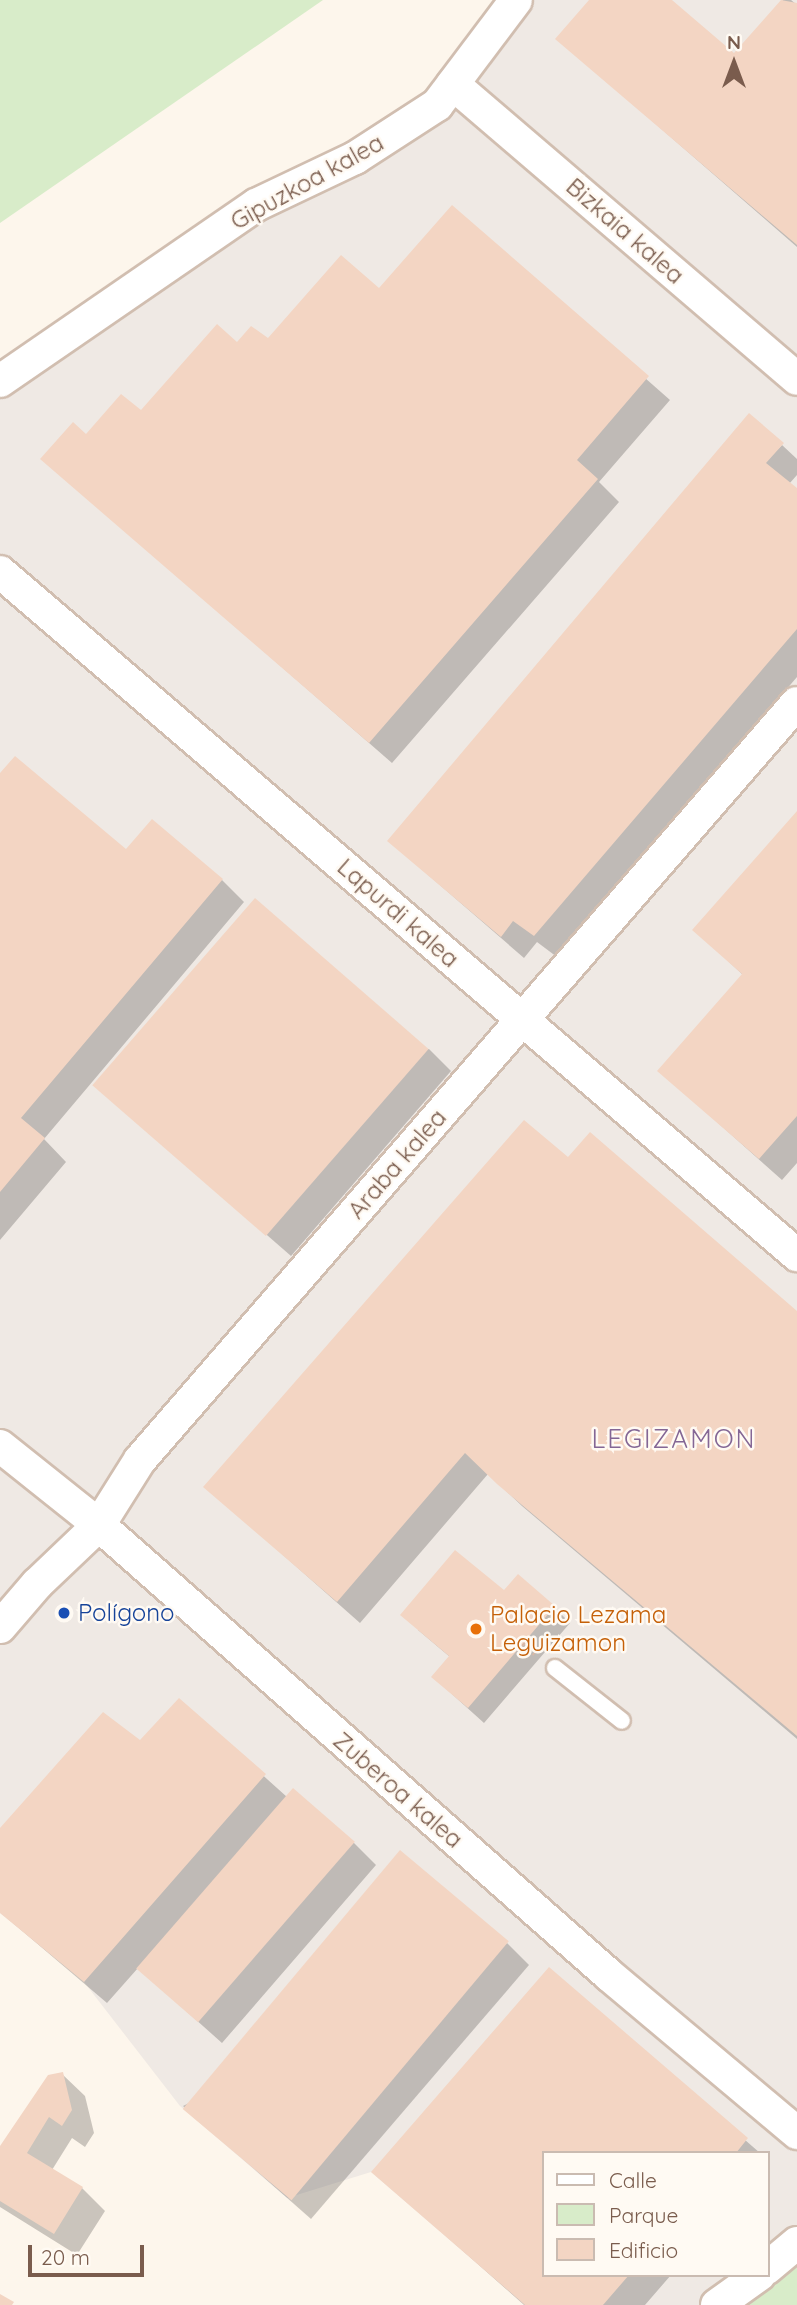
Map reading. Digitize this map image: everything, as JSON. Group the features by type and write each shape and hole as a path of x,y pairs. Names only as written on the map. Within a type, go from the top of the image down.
{"street":[{"name":"Gipuzkoa kalea","path":"0,381 256,205 355,158 437,105 516,0"},
{"name":"Bizkaia kalea","path":"453,84 797,379"},
{"name":"Lapurdi kalea","path":"0,572 797,1255"},
{"name":"Araba kalea","path":"0,1627 37,1584 99,1525 140,1460 797,703"},
{"name":"Zuberoa kalea","path":"0,1446 99,1525 608,1975 797,2133"},
{"path":"769,2266 797,2243"},
{"path":"717,2305 756,2277"}],"lane":[{"path":"555,1668 622,1721"}],"shaded area":[{"path":"516,0 797,0 797,2243 769,2266 769,2151 542,2151 542,2277 756,2277 717,2305 525,2305 371,2172 287,2198 180,2106 84,1982 0,1913 0,381 402,129"}],"green space":[{"path":"0,0 323,0 0,223"},
{"path":"797,2243 797,2305 717,2305 753,2277 769,2277 769,2265"}],"building":[{"path":"589,0 672,0 734,53 781,0 797,3 797,245 555,39"},
{"path":"452,205 649,376 577,460 598,479 369,743 40,459 73,422 86,434 121,394 141,410 217,324 237,342 251,326 268,338 341,255 379,288"},
{"path":"749,413 784,443 766,463 797,488 797,629 534,936 513,921 501,937 387,841"},
{"path":"15,756 126,849 152,819 223,879 21,1118 45,1138 0,1192 0,773"},
{"path":"797,811 797,1116 759,1159 657,1071 742,974 692,930"},
{"path":"255,898 429,1049 266,1236 92,1085"},
{"path":"524,1120 568,1157 590,1132 797,1311 797,1736 497,1484 465,1453 337,1602 203,1487"},
{"name":"Palacio Lezama Leguizamon","path":"455,1550 504,1590 518,1574 555,1606 468,1708 431,1677 449,1656 400,1615"},
{"path":"179,1698 266,1774 84,1982 0,1913 0,1828 103,1712 140,1740"},
{"path":"293,1788 355,1842 198,2022 136,1968"},
{"path":"400,1850 509,1941 292,2200 183,2109"},
{"path":"549,1967 748,2138 738,2151 542,2151 542,2277 627,2277 603,2305 525,2305 371,2172"},
{"path":"63,2072 72,2110 62,2126 49,2117 27,2153 83,2187 54,2234 0,2201 0,2146 48,2075"},
{"path":"0,2294 14,2302 12,2305 0,2305"}],"place":[{"name":"Polígono","path":"64,1613"},
{"name":"Palacio Lezama Leguizamon","path":"476,1629"}],"district":[{"name":"LEGIZAMON","path":"674,1439"}]}
